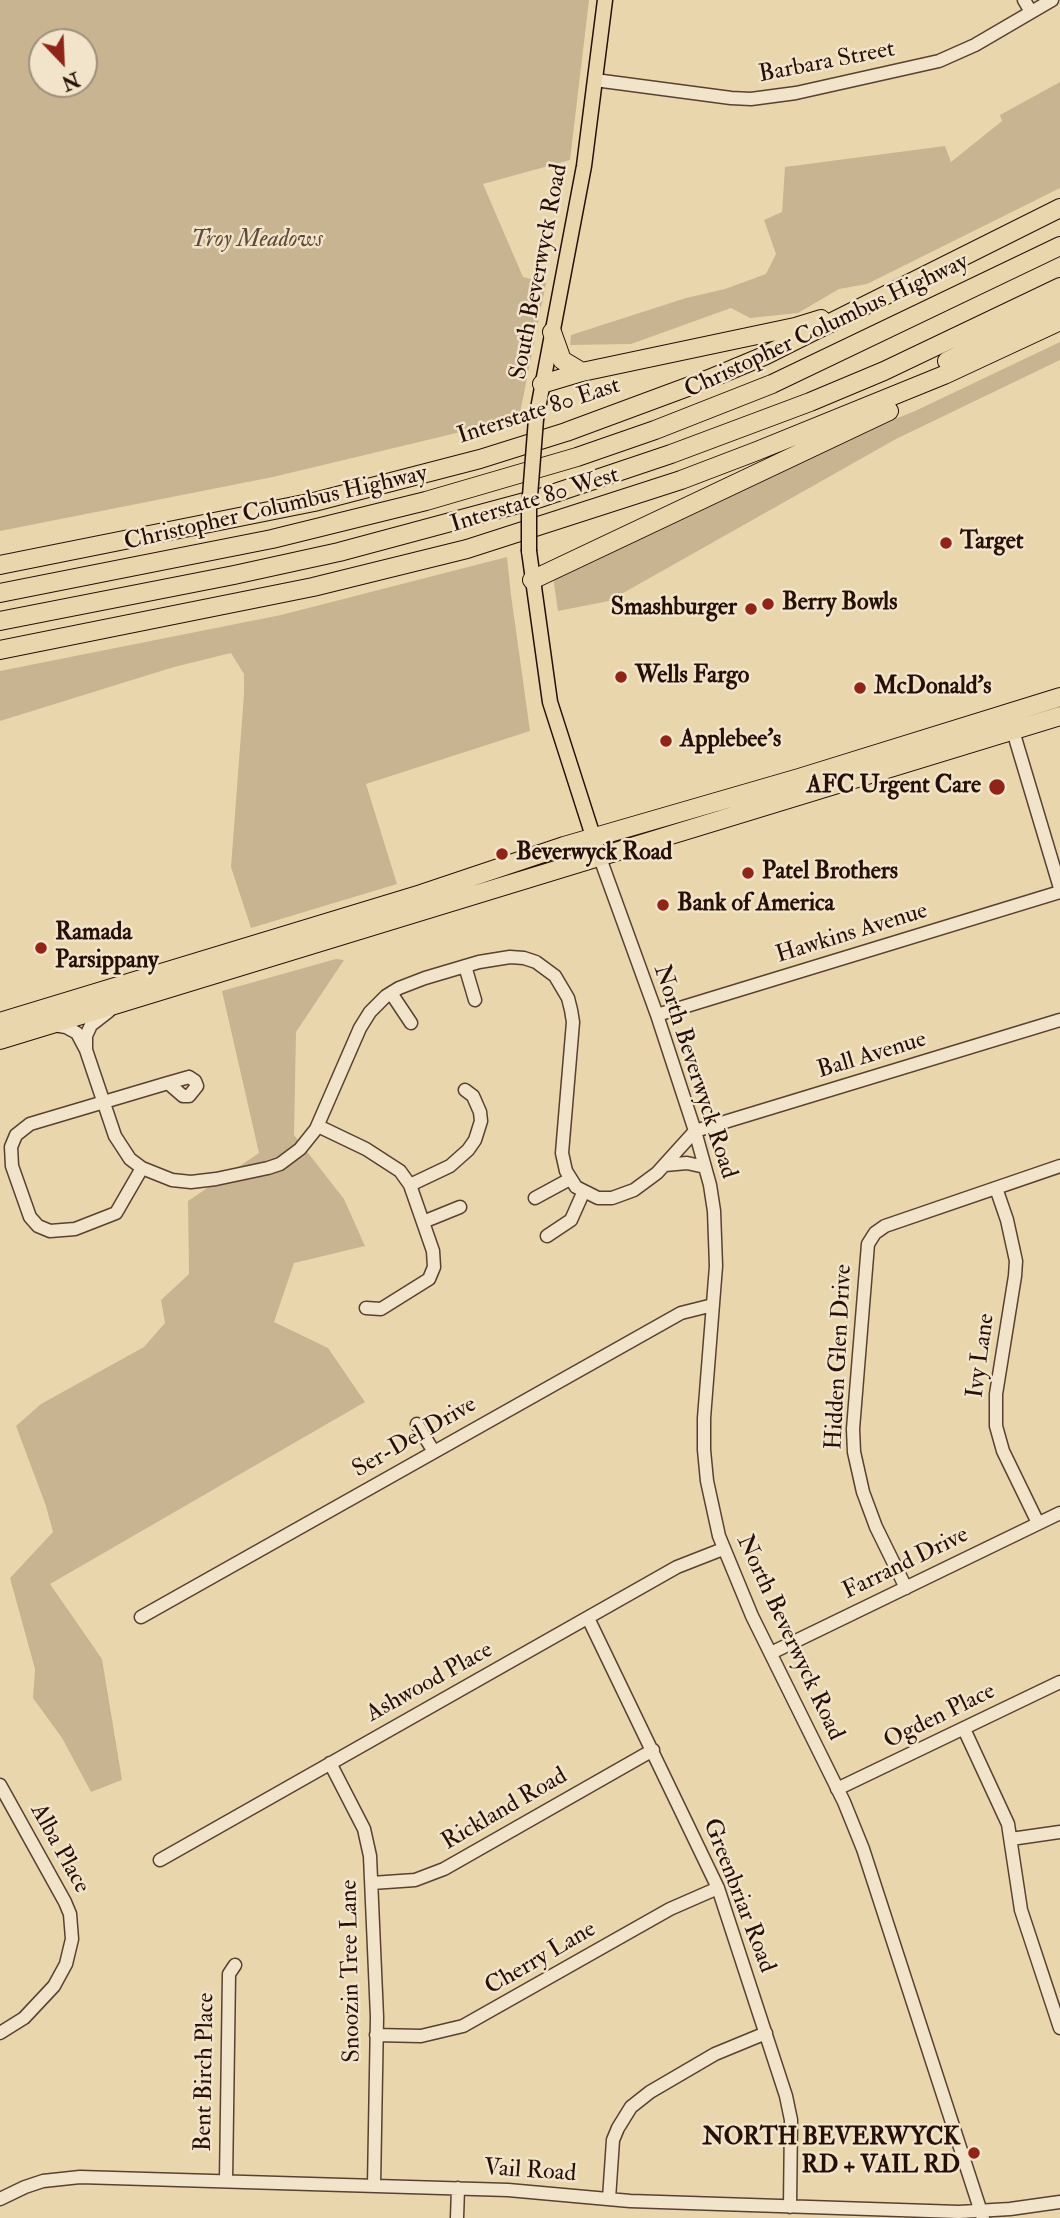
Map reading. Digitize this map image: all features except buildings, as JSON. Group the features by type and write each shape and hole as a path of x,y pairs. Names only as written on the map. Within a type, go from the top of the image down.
{"highway":[{"name":"Interstate 80 East","path":"0,565 314,502 511,450 566,432 764,356 1060,208"},
{"name":"Christopher Columbus Highway","path":"0,593 272,539 426,501 577,457 667,426 772,384 1060,246"},
{"path":"0,621 339,552 562,491 810,402 896,365 1060,287"},
{"path":"542,384 582,372 794,327 871,303"},
{"path":"591,509 874,395 1060,305"},
{"name":"Interstate 80 West","path":"0,650 313,587 467,549 757,451 944,375 1060,321"},
{"path":"552,332 562,360 582,372"},
{"path":"532,580 920,396 944,375"},
{"path":"0,1023 421,894 593,838 810,775 1060,697"},
{"path":"0,1040 1060,716"}],"main road":[{"name":"South Beverwyck Road","path":"600,858 552,714 532,580 529,498 536,419 584,166 605,0"}],"street":[{"path":"1024,0 1031,12"},
{"name":"Barbara Street","path":"595,80 732,98 783,96 939,61 975,45 1052,0"},
{"path":"1013,731 1060,890"},
{"name":"North Beverwyck Road","path":"600,858 657,1015 695,1132 714,1211 716,1240 713,1305 704,1418 704,1450 712,1510 723,1549 838,1789 863,1849 981,2215"},
{"name":"Hawkins Avenue","path":"657,1015 1060,890"},
{"path":"51,1025 72,1029 77,1033 86,1050 115,1136 130,1159 142,1168 184,1182 244,1174 268,1168 291,1157 309,1140 318,1126 360,1028 379,1002 391,993 425,978 495,958 524,958 555,976 568,998 573,1022 562,1153 570,1179 583,1193 598,1198 622,1195 644,1183 695,1132"},
{"path":"465,966 475,1000"},
{"path":"391,993 411,1023"},
{"path":"86,1050 86,1036 91,1025 115,1006"},
{"name":"Ball Avenue","path":"695,1132 1060,1020"},
{"path":"142,1168 120,1208 110,1216 75,1229 56,1232 38,1226 30,1217 12,1166 11,1147 16,1136 30,1124 168,1083"},
{"path":"410,1185 450,1166 475,1140 481,1121 480,1112 473,1096 465,1090"},
{"path":"318,1126 366,1149 400,1171 410,1185 433,1251 434,1267 429,1279 381,1309 366,1308"},
{"path":"665,1164 687,1163 705,1167"},
{"name":"Hidden Glen Drive","path":"906,1588 876,1527 863,1492 854,1452 853,1429 868,1244 875,1233 885,1226 1060,1166"},
{"path":"535,1198 570,1179"},
{"name":"Ivy Lane","path":"996,1188 1007,1220 1016,1261 996,1394 996,1426 1003,1451 1038,1523"},
{"path":"547,1236 571,1220 583,1193"},
{"path":"424,1222 460,1207"},
{"name":"Ser-Del Drive","path":"141,1617 681,1313 713,1305"},
{"path":"417,1424 434,1452"},
{"name":"Farrand Drive","path":"771,1653 1060,1513"},
{"name":"Ashwood Place","path":"160,1860 677,1567 723,1549"},
{"name":"Greenbriar Road","path":"588,1618 718,1888 766,2033 791,2120 790,2207"},
{"name":"Ogden Place","path":"838,1789 1060,1682"},
{"path":"964,1729 997,1799 1011,1839 1021,1910 1060,2028"},
{"name":"Rickland Road","path":"372,1884 415,1880 444,1869 653,1750"},
{"name":"Snoozin Tree Lane","path":"330,1763 364,1829 370,1856 376,2035 374,2186"},
{"name":"Alba Place","path":"0,1785 65,1902 72,1939 66,1964 54,1986 24,2018 0,2033"},
{"path":"1011,1839 1060,1832"},
{"name":"Cherry Lane","path":"376,2035 421,2036 464,2026 670,1909 718,1888"},
{"name":"Bent Birch Place","path":"226,2181 229,1974 236,1965"},
{"path":"609,2199 613,2140 631,2107 650,2092 715,2054 766,2033"},
{"name":"Vail Road","path":"0,2199 25,2187 61,2178 458,2188 609,2199 790,2207 843,2213 981,2215 1060,2202"},
{"path":"457,2218 458,2188"}],"green space":[{"name":"Troy Meadows","path":"0,0 589,0 570,160 483,184 523,277 546,283 519,418 273,477 0,531"},
{"path":"1060,82 1060,188 867,284 839,289 798,313 750,318 731,308 631,344 570,345 571,335 766,274 776,254 764,220 782,212 785,167 945,146 951,162 1002,121 1000,115"},
{"path":"1060,342 1060,360 896,439 609,601 558,611 553,576 804,455 915,411"},
{"path":"507,557 530,731 366,784 397,884 251,928 231,867 244,674 231,653 174,667 0,721 0,671 281,615"},
{"path":"336,959 344,960 296,1032 294,1135 344,1199 365,1246 294,1263 274,1322 328,1348 365,1402 50,1584 102,1659 122,1780 91,1792 62,1738 33,1698 35,1669 10,1578 53,1532 16,1426 41,1404 144,1347 165,1323 161,1300 189,1274 188,1201 259,1153 222,991"}],"place":[{"name":"Target","path":"946,543"},
{"name":"Berry Bowls","path":"768,604"},
{"name":"Smashburger","path":"751,609"},
{"name":"Wells Fargo","path":"621,677"},
{"name":"McDonald's","path":"860,688"},
{"name":"Applebee's","path":"666,741"},
{"name":"AFC Urgent Care","path":"997,787"},
{"name":"Beverwyck Road","path":"502,854"},
{"name":"Patel Brothers","path":"748,873"},
{"name":"Bank of America","path":"663,905"},
{"name":"Ramada Parsippany","path":"41,948"},
{"name":"NORTH BEVERWYCK RD + VAIL RD","path":"974,2153"}]}
